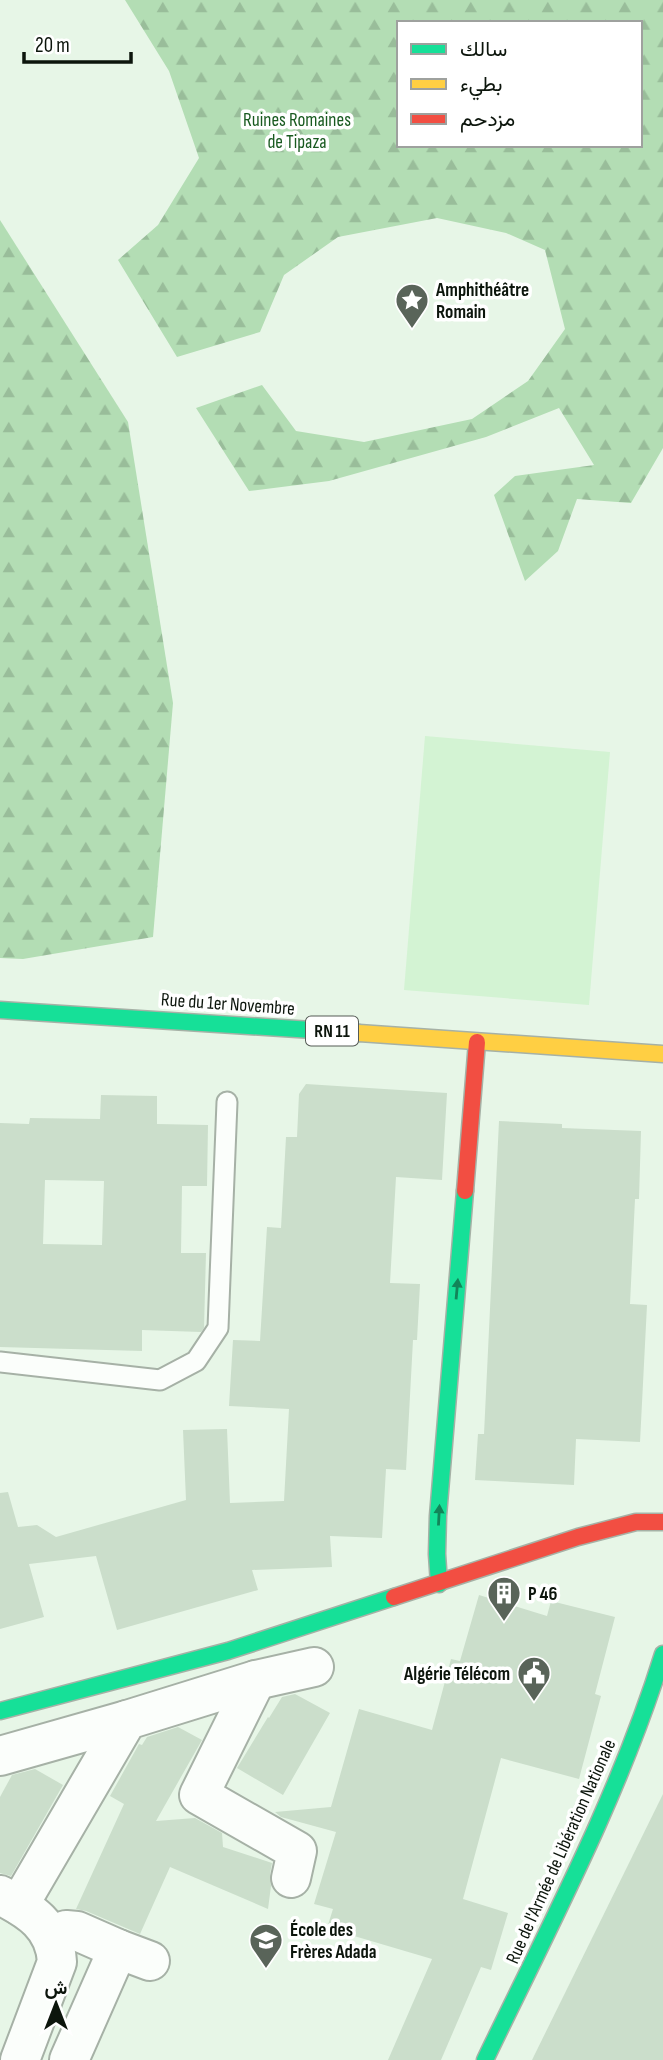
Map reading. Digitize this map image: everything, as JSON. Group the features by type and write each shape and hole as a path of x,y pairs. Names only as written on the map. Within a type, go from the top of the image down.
{"main road":[{"name":"Rue du 1er Novembre","path":"0,1010 663,1054"},
{"path":"439,1584 438,1516 477,1042"},
{"path":"0,1711 228,1651 611,1527 636,1522 663,1522"},
{"name":"Rue de l'Armée de Libération Nationale","path":"485,2060 602,1818 649,1699 663,1654"}],"street":[{"path":"0,1756 256,1680 314,1667"},
{"path":"256,1680 199,1795 297,1852 291,1878"},
{"path":"20,2060 57,1962 51,1936 39,1921 10,1900 127,1720"},
{"path":"51,1936 66,1930 77,1931 134,1955 69,2060"}],"lane":[{"path":"0,1362 160,1380 196,1361 218,1328 227,1102"}],"green space":[{"name":"Ruines Romaines de Tipaza","path":"125,0 663,0 663,448 631,503 577,499 558,551 525,581 494,495 515,476 594,465 559,408 486,437 329,481 249,491 196,408 262,385 296,431 364,442 472,419 528,381 565,329 545,250 506,233 437,218 338,237 284,275 260,332 177,357 118,260 158,225 199,158 169,71"},
{"path":"0,220 128,422 173,703 153,937 23,959 0,958"},
{"path":"425,736 610,752 589,1005 404,990"}],"building":[{"path":"306,1084 447,1093 442,1180 396,1177 390,1283 420,1284 417,1340 413,1340 406,1470 386,1469 382,1538 330,1536 332,1567 252,1570 258,1590 117,1630 96,1556 29,1564 44,1617 0,1629 0,1493 8,1492 18,1527 37,1525 56,1537 186,1500 183,1430 227,1429 230,1503 284,1501 289,1409 229,1406 233,1340 260,1341 267,1227 281,1228 286,1137 297,1137 299,1094"},
{"path":"101,1095 157,1096 157,1124 208,1125 207,1186 182,1186 181,1253 206,1253 204,1328 201,1332 142,1330 142,1351 0,1347 0,1123 29,1124 30,1118 100,1119","holes":["45,1180 104,1181 102,1245 43,1244"]},
{"path":"499,1121 562,1124 562,1128 641,1131 639,1199 635,1199 630,1304 647,1305 640,1442 576,1439 574,1485 475,1480 478,1434 484,1434"},
{"path":"479,1595 547,1616 551,1601 615,1617 595,1694 601,1696 579,1779 501,1758 463,1899 508,1913 491,1970 481,1967 441,2060 388,2060 432,1959 327,1928 333,1909 314,1904 336,1832 281,1817 275,1812 331,1807 359,1709 432,1730 451,1659 460,1661"},
{"path":"295,1694 330,1713 283,1795 237,1768 282,1697"},
{"path":"178,1727 202,1740 156,1821 195,1818 222,1833 223,1847 272,1863 268,1909 170,1867 140,1934 76,1909 124,1804 110,1796 139,1744 142,1745 147,1737"},
{"path":"35,1769 63,1785 11,1876 0,1873 0,1797 12,1775"},
{"path":"663,1794 663,2060 532,2060"}],"traffic: fast":[{"path":"0,1010 359,1033"},
{"path":"439,1584 438,1516 465,1191"},
{"path":"0,1711 228,1651 394,1597"},
{"path":"485,2060 604,1810 626,1759 663,1654"}],"traffic: slow":[{"path":"359,1033 663,1054"}],"traffic: jam":[{"path":"465,1191 477,1042"},
{"path":"394,1597 578,1537 636,1522 663,1522"}],"place":[{"name":"Amphithéâtre Romain","path":"412,330"},
{"name":"P 46","path":"504,1623"},
{"name":"Algérie Télécom","path":"534,1703"},
{"name":"École des Frères Adada","path":"266,1970"}]}
